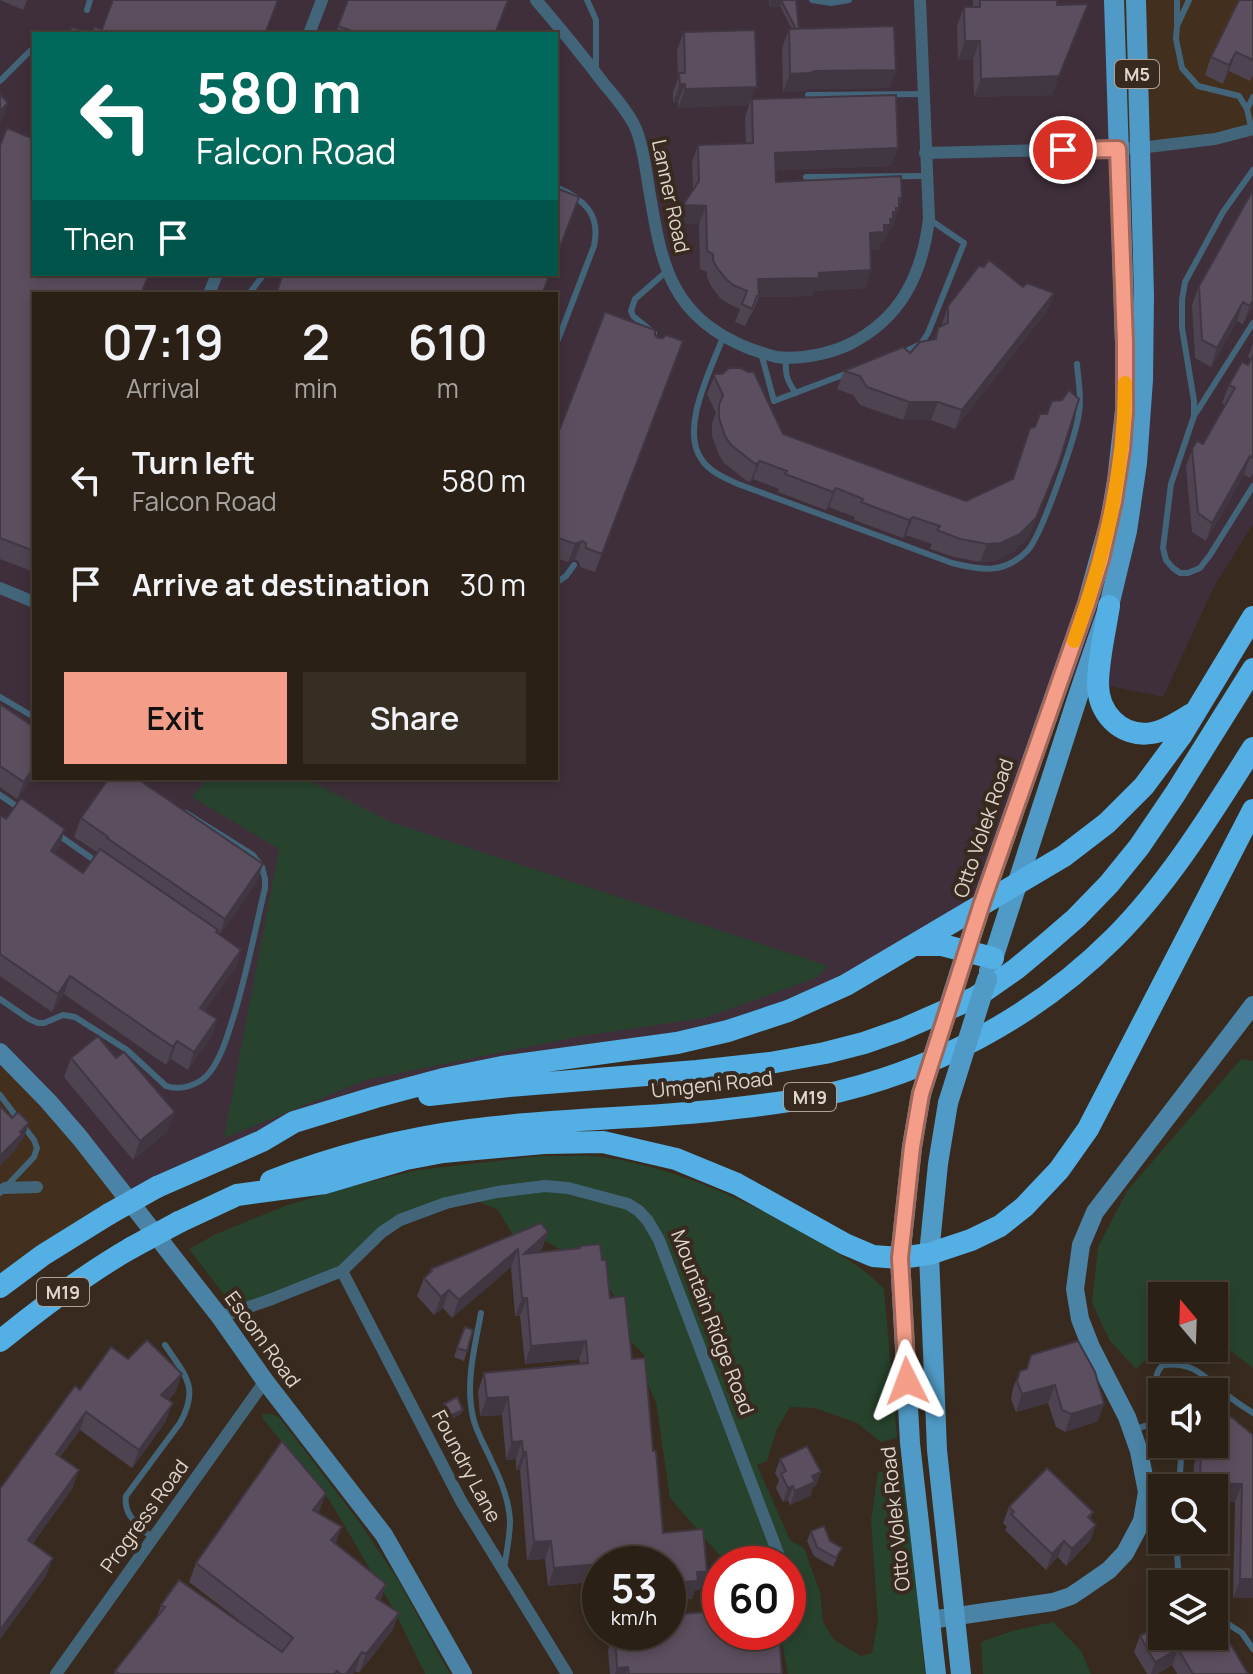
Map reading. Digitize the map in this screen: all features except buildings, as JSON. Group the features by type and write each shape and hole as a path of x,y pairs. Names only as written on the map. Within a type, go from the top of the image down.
{"highway":[{"path":"1109,606 1098,681 1100,701 1108,717 1118,727 1128,731 1151,733 1164,730 1193,713"},
{"path":"262,1141 294,1122 443,1079 502,1067 677,1043 757,1023 836,990 1064,856 1107,823 1144,786 1181,736 1253,617"},
{"name":"Umgeni Road","path":"262,1141 327,1119 430,1095 697,1071 825,1053 901,1030 976,997 1026,961 1076,918 1109,884 1166,807 1253,669"},
{"name":"Umgeni Road","path":"237,1195 310,1166 421,1138 534,1123 712,1111 819,1096 885,1078 945,1056 1026,1011 1060,986 1115,937 1167,876 1253,748"},
{"path":"237,1195 325,1183 406,1159 443,1152 544,1143 603,1142 676,1159 737,1184 845,1244 873,1256 900,1258 929,1254 971,1240 1000,1226 1024,1207 1059,1170 1088,1129 1253,810"},
{"path":"915,945 930,944 967,951 990,968"},
{"name":"M19","path":"0,1287 43,1255 157,1187 262,1141"},
{"name":"M19","path":"0,1341 91,1271 179,1222 237,1195"}],"main road":[{"name":"Otto Volek Road","path":"936,1674 910,1443 900,1258 921,1094 982,903 1087,604 1110,521 1125,411 1114,0"},
{"name":"M5","path":"961,1674 937,1450 929,1254 938,1164 948,1103 1109,606 1127,531 1141,419 1144,295 1136,0"}],"street":[{"path":"310,32 322,0"},
{"name":"Lanner Road","path":"536,0 635,127 642,147 662,258 684,302 703,323 723,337 761,353 786,357 839,349 860,339 888,316 908,293 919,268 929,219 920,0"},
{"path":"925,153 1139,148 1215,139 1252,131"},
{"path":"0,588 32,601"},
{"path":"930,1620 1053,1602 1071,1596 1109,1570 1125,1553 1142,1521 1147,1492 1139,1451 1127,1417 1080,1319 1075,1289 1081,1245 1095,1212 1253,1005"},
{"name":"Escom Road","path":"0,1052 80,1138 384,1535 463,1674"},
{"name":"Mountain Ridge Road","path":"220,1317 342,1271 382,1232 400,1220 446,1203 545,1186 568,1188 628,1204 648,1221 659,1240 775,1546"},
{"path":"2,1190 37,1187"},
{"name":"Foundry Lane","path":"342,1271 461,1501 567,1674"},
{"name":"Progress Road","path":"55,1673 265,1381"}],"lane":[{"path":"87,10 90,0"},
{"path":"587,0 596,20 595,72"},
{"path":"812,0 831,3 849,0"},
{"path":"1177,0 1176,39 1182,68 1198,86 1239,96 1247,109 1252,131"},
{"path":"1177,26 1189,0"},
{"path":"0,81 30,51"},
{"path":"808,95 923,94"},
{"path":"1247,109 1253,97"},
{"path":"1194,416 1182,328 1185,282 1223,212 1253,170"},
{"path":"806,177 926,176"},
{"path":"558,188 571,193 581,202 593,215 598,230 558,340"},
{"path":"893,356 921,344 928,333 964,243 929,219"},
{"path":"656,339 653,332 638,321 631,311 635,299 667,271"},
{"path":"1253,323 1194,416 1171,484 1163,548 1166,560 1173,568 1180,573 1200,568 1253,486"},
{"path":"723,337 694,414 692,440 702,461 718,475 738,484 952,563 980,570 998,568 1014,560 1028,551 1039,533 1076,428 1080,409 1077,364"},
{"path":"761,353 774,401 851,372"},
{"path":"786,357 785,375 796,393"},
{"path":"558,582 574,565"},
{"path":"0,697 32,716"},
{"path":"0,795 25,812"},
{"path":"0,999 38,1023 63,1015 75,1017 127,1050 166,1086 187,1087 208,1075 227,1038 241,992 265,879 262,867 253,855 186,812"},
{"path":"50,829 100,864"},
{"path":"240,950 250,952"},
{"path":"0,1095 37,1148 34,1157 2,1190"},
{"path":"481,1313 471,1375 473,1420 503,1487 508,1507 510,1522 504,1574"},
{"path":"152,1538 127,1513 125,1504 126,1496 180,1423 190,1399 188,1378 165,1345"},
{"path":"1156,1378 1163,1365 1185,1365 1205,1378"},
{"path":"471,1375 485,1374"},
{"path":"1228,1396 1253,1413"},
{"path":"1132,1430 1148,1425"},
{"path":"1228,1624 1242,1633 1253,1649"}],"shaded area":[{"path":"0,0 1113,0 1253,129 1253,524 1215,585 1163,697 1060,676 981,903 757,1021 374,1097 129,1201 0,1053"},
{"path":"1113,0 1253,0 1253,129 1117,149"},
{"path":"0,1053 129,1201 0,1285"}],"green space":[{"path":"206,780 308,780 391,822 828,966 816,978 704,1018 581,1036 366,1080 224,1138 279,849 192,797"},
{"path":"1241,1059 1253,1061 1253,1368 1228,1349 1228,1282 1148,1282 1148,1357 1136,1369 1110,1341 1092,1303 1098,1247 1127,1191"},
{"path":"540,1156 608,1158 660,1170 712,1188 819,1242 858,1267 884,1289 897,1438 881,1442 857,1423 815,1408 790,1407 777,1429 767,1461 757,1465 790,1540 800,1546 711,1546 670,1498 656,1402 647,1382 645,1356 628,1338 615,1297 598,1272 539,1237 517,1242 498,1210 471,1198 400,1220 355,1259 272,1299 229,1301 189,1249 216,1234 285,1206 418,1170"},
{"path":"262,1414 279,1417 360,1523 398,1580 450,1674 425,1674 394,1610 330,1501"},
{"path":"878,1472 904,1473 925,1674 788,1674 783,1650 806,1650 806,1554 820,1592 823,1622 834,1640 861,1656 872,1653 878,1621 871,1520"},
{"path":"1053,1622 1081,1651 1091,1674 983,1674 981,1642"}],"slow traffic":[{"path":"1074,641 1110,521 1122,449 1125,383"}],"route":[{"path":"907,1381 900,1258 921,1094 982,903 1094,582 1110,521 1122,449 1125,343 1118,149 1063,150"}]}
